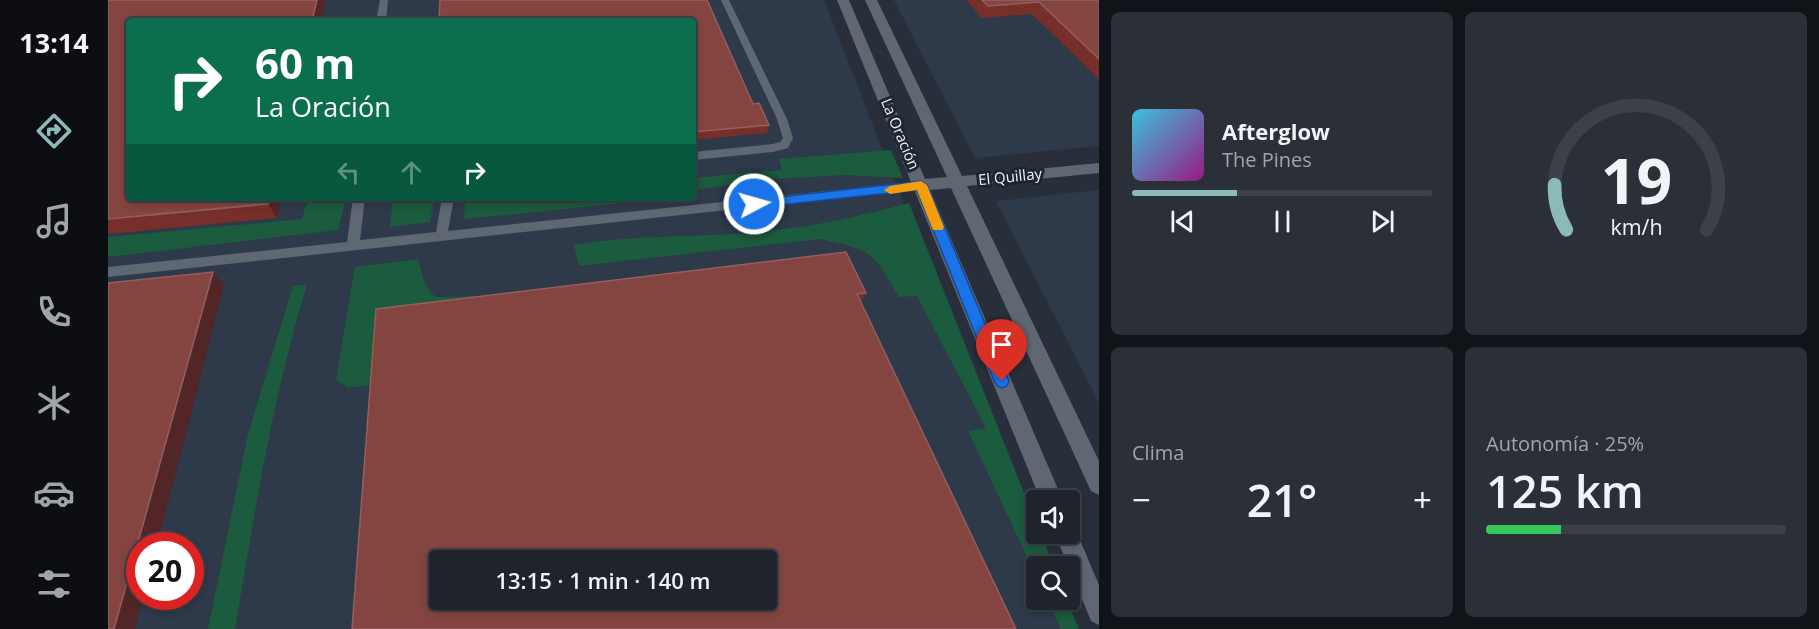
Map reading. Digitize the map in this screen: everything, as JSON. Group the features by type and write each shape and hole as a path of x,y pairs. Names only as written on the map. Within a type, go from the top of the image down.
{"street":[{"name":"La Oración","path":"843,0 1047,490"},
{"name":"La Oración","path":"871,0 1099,484"},
{"name":"El Quillay","path":"921,185 1099,168"},
{"path":"1070,544 1099,613"}],"lane":[{"path":"381,18 384,0"},
{"path":"696,156 774,148 784,145 788,138 782,119 725,0"},
{"path":"108,272 921,185"},
{"path":"353,246 359,201"},
{"path":"441,237 447,201"}],"shaded area":[{"path":"108,0 824,0 1026,518 1026,544 1036,544 1041,556 1026,556 1026,610 1061,610 1069,629 108,629"},
{"path":"894,0 1099,0 1099,146 975,158"},
{"path":"1099,190 1099,403 996,201"}],"green space":[{"path":"891,150 903,178 845,175 776,179 696,190 696,178 782,170 779,159"},
{"path":"307,201 345,201 338,230 108,257 108,237 302,219"},
{"path":"393,201 434,201 430,222 390,227"},
{"path":"465,201 635,201 625,203 464,219"},
{"path":"909,203 1026,498 1026,544 1045,544 1050,556 1027,556 968,431 986,428 917,296 899,297 883,270 869,255 861,250 821,239 579,266 574,245 623,239 770,231 874,212"},
{"path":"418,259 425,284 435,297 475,296 476,310 379,384 348,388 336,380 355,267"},
{"path":"293,285 307,285 274,413 235,629 208,629 248,434"},
{"path":"1052,610 1071,610 1079,629 1061,629"}],"building":[{"path":"108,0 317,0 313,18 126,18 126,201 269,201 268,204 108,219"},
{"path":"440,0 707,0 753,104 759,103 769,125 696,132 696,18 439,18"},
{"path":"982,0 1099,0 1099,59 1039,2 988,6"},
{"path":"846,252 866,293 857,294 1016,629 352,629 376,309"},
{"path":"213,272 141,532 126,532 126,586 114,629 108,629 108,283"}],"slow traffic":[{"path":"890,190 921,185 938,227"}],"route":[{"path":"754,204 921,185 1002,381"}]}
